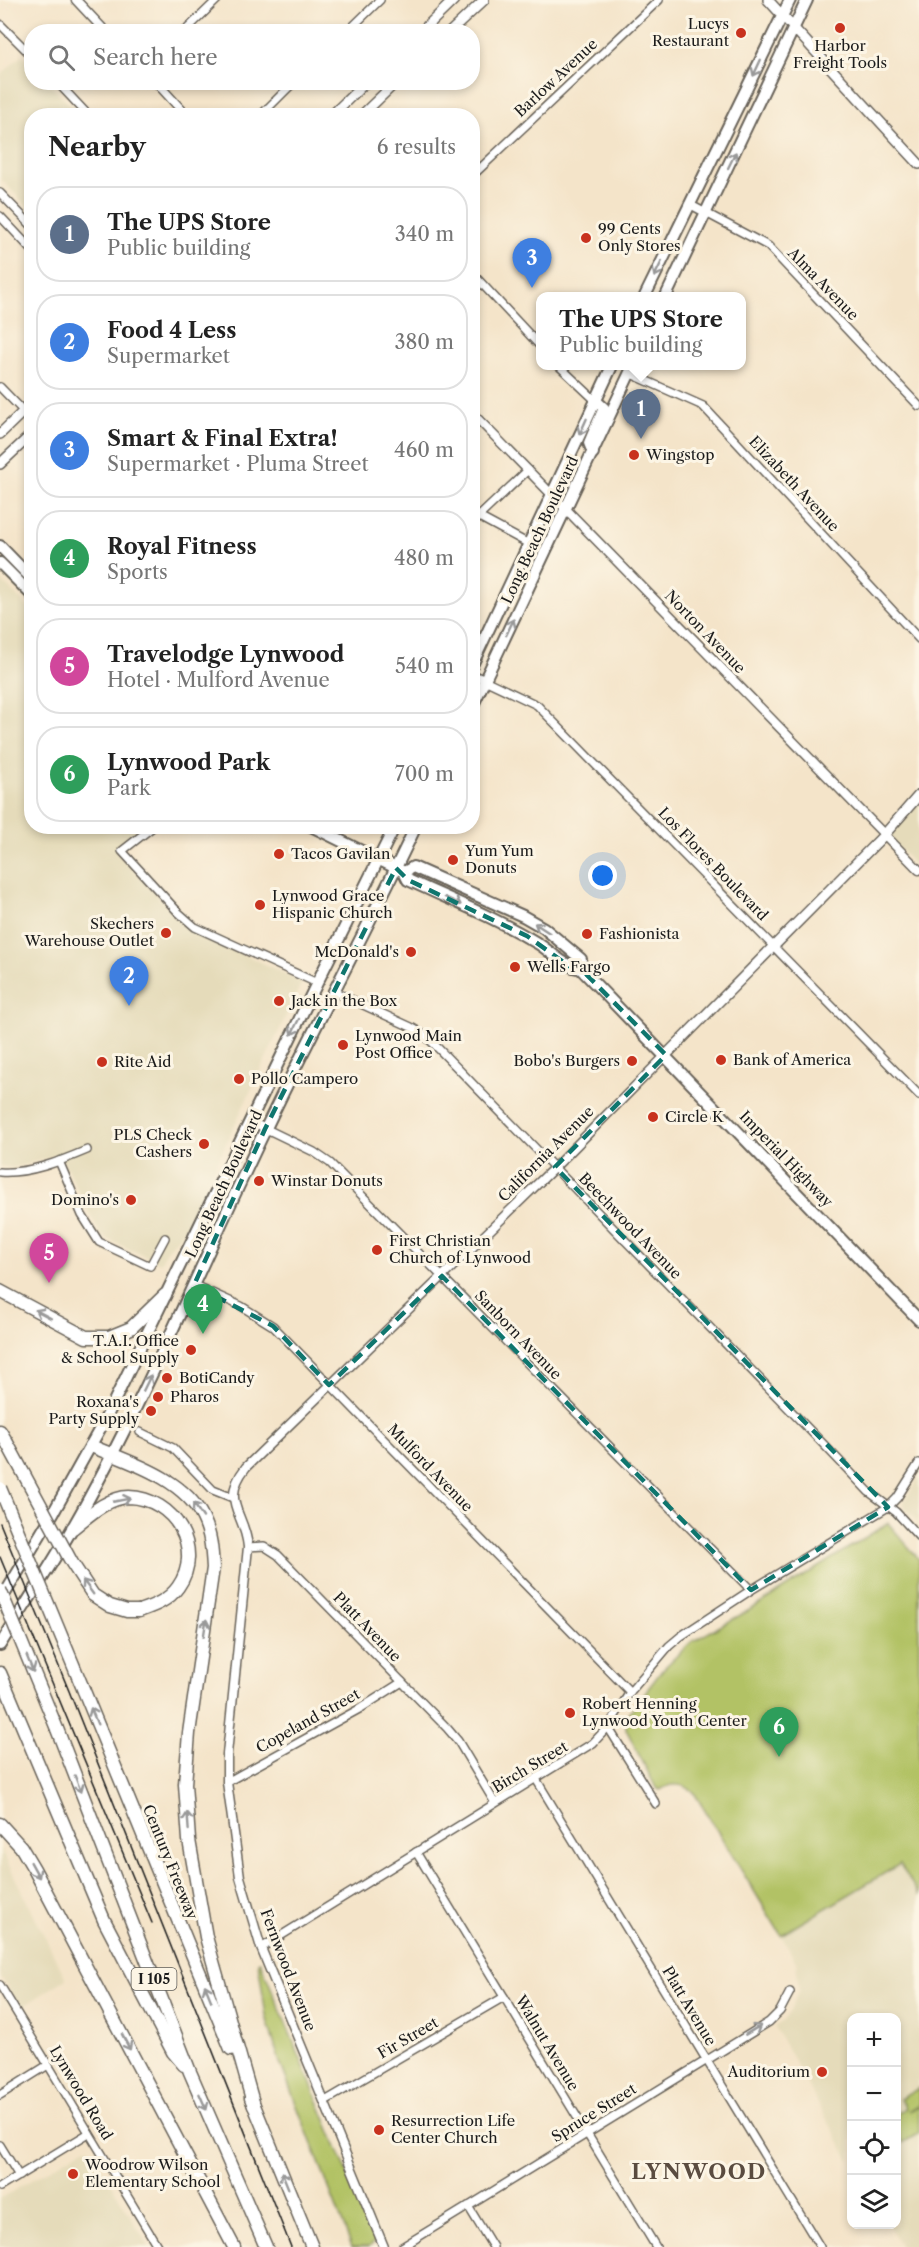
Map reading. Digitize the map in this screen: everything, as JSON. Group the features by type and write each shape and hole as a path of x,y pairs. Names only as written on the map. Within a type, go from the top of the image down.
{"highway":[{"path":"0,1291 86,1336 109,1337 131,1328 165,1295"},
{"path":"3,1436 72,1563 93,1595 110,1606 127,1611 139,1611 159,1604 178,1588 188,1555 185,1533 176,1519 155,1503 128,1497 104,1504 72,1528"},
{"path":"91,1446 168,1481 190,1498 203,1517 212,1542 213,1568 189,1733 185,1784 189,1840 206,1937 254,2106"},
{"name":"Century Freeway","path":"0,1488 312,2247"},
{"name":"I 105","path":"0,1590 57,1729 190,2072 266,2247"},
{"path":"0,1673 104,1920 173,2052 190,2072"},
{"path":"0,1824 21,1846 34,1869 234,2247"}],"main road":[{"path":"431,24 454,0"},
{"path":"458,24 484,0"},
{"path":"768,0 919,164"},
{"path":"647,292 790,0"},
{"path":"668,292 807,0"},
{"path":"339,108 358,90"},
{"path":"369,108 388,90"},
{"name":"Long Beach Boulevard","path":"480,648 610,370"},
{"name":"Long Beach Boulevard","path":"480,690 592,453 628,370"},
{"path":"592,453 589,443 604,408 595,400"},
{"path":"0,434 24,412"},
{"path":"0,464 24,442"},
{"path":"0,546 24,571"},
{"path":"0,562 24,587"},
{"name":"California Avenue","path":"666,1055 884,835 919,795"},
{"name":"Imperial Highway","path":"327,834 400,870 408,880 527,936 572,968 580,968 919,1320"},
{"name":"Long Beach Boulevard","path":"0,1602 91,1446 391,834"},
{"name":"Long Beach Boulevard","path":"0,1645 72,1528 111,1454 333,991 400,870 413,834"},
{"name":"Imperial Highway","path":"400,870 413,867 523,916 544,928 581,959 580,968"}],"street":[{"path":"76,0 98,24"},
{"path":"192,24 217,0"},
{"path":"356,24 380,0"},
{"name":"Barlow Avenue","path":"480,168 659,0"},
{"path":"0,24 24,48"},
{"path":"65,90 81,108"},
{"path":"163,90 180,108"},
{"path":"268,108 286,90"},
{"path":"0,193 24,218"},
{"name":"Alma Avenue","path":"689,204 768,246 919,406"},
{"path":"0,216 24,242"},
{"path":"480,282 536,342"},
{"path":"563,370 595,400"},
{"name":"Elizabeth Avenue","path":"633,370 703,406 919,639"},
{"path":"0,387 24,412"},
{"name":"Norton Avenue","path":"480,421 919,870"},
{"path":"480,516 528,470"},
{"path":"480,518 529,544"},
{"name":"Los Flores Boulevard","path":"480,678 537,705 919,1095"},
{"path":"144,834 122,851 178,912 195,927 317,983"},
{"name":"Beechwood Avenue","path":"333,991 423,1034 869,1492 919,1537"},
{"name":"California Avenue","path":"233,1498 238,1477 246,1467 555,1167 666,1055"},
{"name":"Sanborn Avenue","path":"250,1121 314,1152 330,1163 751,1590"},
{"path":"0,1172 32,1168 87,1150"},
{"path":"59,1161 82,1215 99,1242 150,1266 165,1238"},
{"name":"Mulford Avenue","path":"194,1285 241,1306 273,1326 630,1692"},
{"path":"140,1432 173,1448 213,1490 233,1498 248,1547"},
{"name":"Birch Street","path":"261,1948 593,1743 608,1727 630,1692 681,1636 751,1590 888,1507 897,1498 919,1463"},
{"name":"Platt Avenue","path":"248,1547 264,1546 278,1555 402,1682 453,1735 495,1803"},
{"name":"Fernwood Avenue","path":"248,1547 229,1715 227,1782 240,1877 261,1948 384,2247"},
{"name":"Copeland Street","path":"227,1782 361,1708 402,1682"},
{"path":"608,1727 656,1804"},
{"name":"Platt Avenue","path":"536,1779 819,2247"},
{"name":"Walnut Avenue","path":"416,1852 656,2247"},
{"name":"Lynwood Road","path":"0,1985 158,2247"},
{"name":"Spruce Street","path":"402,2247 772,2019 785,2003 790,1992"},
{"name":"Fir Street","path":"325,2101 504,1997"},
{"path":"0,2095 48,2065"},
{"path":"0,2187 89,2133"},
{"path":"0,2145 19,2176"},
{"path":"468,2206 493,2247"}],"highlighted area":[{"path":"396,868 408,880 527,936 572,968 580,968 666,1055 555,1167 888,1507 751,1590 442,1276 329,1385 273,1326 194,1285 265,1129"}],"shaded area":[{"path":"22,55 24,57 24,90 55,90 73,108 24,108 24,203 0,178 0,76"},
{"path":"0,579 24,604 24,834 137,834 116,852 183,923 197,932 302,982 185,1230 170,1246 160,1263 101,1236 60,1155 12,1168 0,1166"},
{"path":"919,797 919,869 886,835"},
{"path":"919,1477 919,1522 904,1507 904,1502"},
{"path":"0,1848 66,1979 20,2008 0,1975"},
{"path":"901,1864 919,1895 919,2247 901,2247 890,2229 901,2229 901,2013 847,2013 847,2155 775,2027 791,2010 799,1990 796,1962 781,1935"},
{"name":"Woodrow Wilson Elementary School","path":"86,2147 89,2148 149,2247 0,2247 0,2199"}],"green space":[{"path":"888,1523 919,1559 919,1895 900,1864 781,1935 693,1791 676,1785 660,1790 656,1788 626,1729 627,1716 663,1669 691,1642 755,1607"},
{"path":"260,1961 376,2241 369,2247 352,2247 279,2060 266,2016 258,1962"},
{"path":"919,2088 919,2104 908,2111 919,2106 919,2133 903,2143 901,2110 905,2108 901,2098"}],"tram line":[{"path":"0,1523 291,2247"},
{"path":"0,1557 152,1923"}],"place":[{"name":"Harbor Freight Tools","path":"840,28"},
{"name":"Lucys Restaurant","path":"741,33"},
{"name":"99 Cents Only Stores","path":"586,238"},
{"name":"Smart & Final Extra!","path":"532,288"},
{"name":"The UPS Store","path":"641,439"},
{"name":"Wingstop","path":"634,455"},
{"name":"Tacos Gavilan","path":"279,854"},
{"name":"Yum Yum Donuts","path":"453,860"},
{"name":"Lynwood Grace Hispanic Church","path":"260,905"},
{"name":"Skechers Warehouse Outlet","path":"166,933"},
{"name":"Fashionista","path":"587,934"},
{"name":"McDonald's","path":"411,952"},
{"name":"Wells Fargo","path":"515,967"},
{"name":"Jack in the Box","path":"279,1001"},
{"name":"Food 4 Less","path":"129,1006"},
{"name":"Lynwood Main Post Office","path":"343,1045"},
{"name":"Bank of America","path":"721,1060"},
{"name":"Bobo's Burgers","path":"632,1061"},
{"name":"Rite Aid","path":"102,1062"},
{"name":"Pollo Campero","path":"239,1079"},
{"name":"Circle K","path":"653,1117"},
{"name":"PLS Check Cashers","path":"204,1144"},
{"name":"Winstar Donuts","path":"259,1181"},
{"name":"Domino's","path":"131,1200"},
{"name":"First Christian Church of Lynwood","path":"377,1250"},
{"name":"Travelodge Lynwood","path":"49,1283"},
{"name":"Royal Fitness","path":"203,1334"},
{"name":"T.A.I. Office & School Supply","path":"191,1350"},
{"name":"BotiCandy","path":"167,1378"},
{"name":"Pharos","path":"158,1397"},
{"name":"Roxana's Party Supply","path":"151,1411"},
{"name":"Robert Henning Lynwood Youth Center","path":"570,1713"},
{"name":"Lynwood Park","path":"779,1757"},
{"name":"Auditorium","path":"822,2072"},
{"name":"Resurrection Life Center Church","path":"379,2130"},
{"name":"Woodrow Wilson Elementary School","path":"73,2174"}],"district":[{"name":"LYNWOOD","path":"699,2172"}]}
